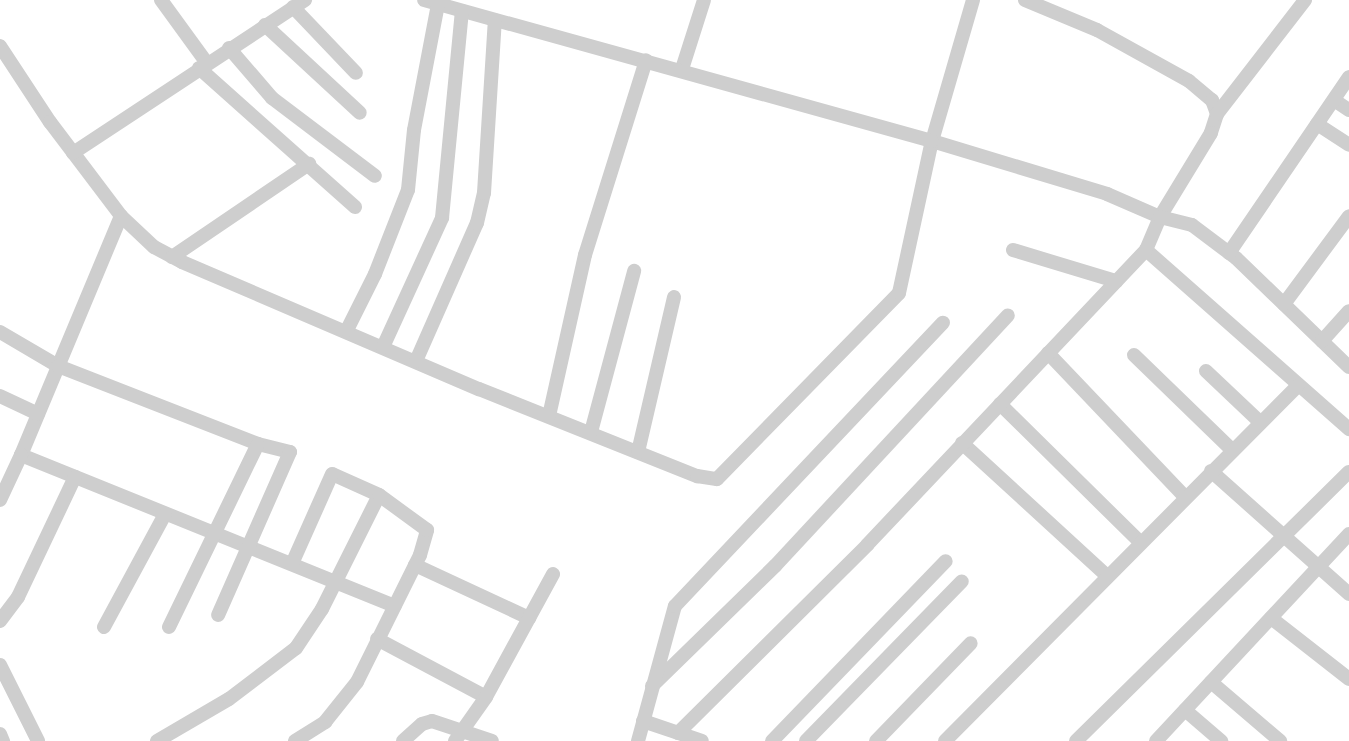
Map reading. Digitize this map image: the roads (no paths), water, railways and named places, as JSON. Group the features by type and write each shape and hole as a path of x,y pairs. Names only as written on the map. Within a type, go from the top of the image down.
{"street":[{"path":"161,0 203,66 258,125 309,164 355,207"},
{"path":"682,69 704,0"},
{"path":"0,46 73,153 121,216 172,257 549,416 697,476 717,479 899,293 932,141 973,0"},
{"path":"1025,0 1097,30 1189,81 1212,100 1217,114"},
{"path":"678,733 1000,404 1146,250 1160,217 1211,133 1217,114 1305,0"},
{"path":"346,330 381,262 408,190 431,2 682,69 932,141 1107,194 1160,217 1192,225 1229,253 1349,367"},
{"path":"73,153 299,4 356,73"},
{"path":"383,346 442,218 462,11"},
{"path":"416,361 477,223 484,192 495,20"},
{"path":"265,24 360,113"},
{"path":"229,48 272,98 375,176"},
{"path":"549,416 585,256 646,60"},
{"path":"1229,253 1349,77"},
{"path":"1334,100 1349,110"},
{"path":"1317,124 1349,145"},
{"path":"172,257 309,164"},
{"path":"0,500 121,216"},
{"path":"1284,304 1349,216"},
{"path":"1013,250 1116,281"},
{"path":"1146,250 1201,294 1297,386 1349,429"},
{"path":"591,432 634,271"},
{"path":"638,452 674,297"},
{"path":"1322,341 1349,311"},
{"path":"651,687 775,566 1009,315"},
{"path":"638,741 674,606 943,323"},
{"path":"0,332 58,366 258,444 290,452 251,548 218,615"},
{"path":"1048,354 1185,497"},
{"path":"1134,355 1232,450"},
{"path":"1206,371 1260,422"},
{"path":"945,741 1297,386"},
{"path":"0,396 38,414"},
{"path":"1000,404 1140,542"},
{"path":"962,443 1107,576"},
{"path":"169,627 217,534 258,444"},
{"path":"21,455 333,579 394,606"},
{"path":"1211,471 1317,569 1349,594"},
{"path":"1076,741 1349,472"},
{"path":"292,564 332,474 379,495 419,520 426,530 415,565 357,682 325,722 295,741"},
{"path":"0,621 18,597 75,477"},
{"path":"157,741 229,699 296,648 317,618 333,579 379,495"},
{"path":"104,627 165,514"},
{"path":"1156,741 1349,534"},
{"path":"772,741 946,561"},
{"path":"415,565 529,618"},
{"path":"460,735 486,697 553,574"},
{"path":"806,741 962,581"},
{"path":"1271,618 1349,679"},
{"path":"377,639 486,697"},
{"path":"876,741 971,643"},
{"path":"0,665 38,741"},
{"path":"1211,682 1280,741"},
{"path":"1185,710 1221,741"},
{"path":"402,741 422,724 432,721 460,735 492,741"},
{"path":"643,721 702,741"},
{"path":"0,734 3,741"}]}
